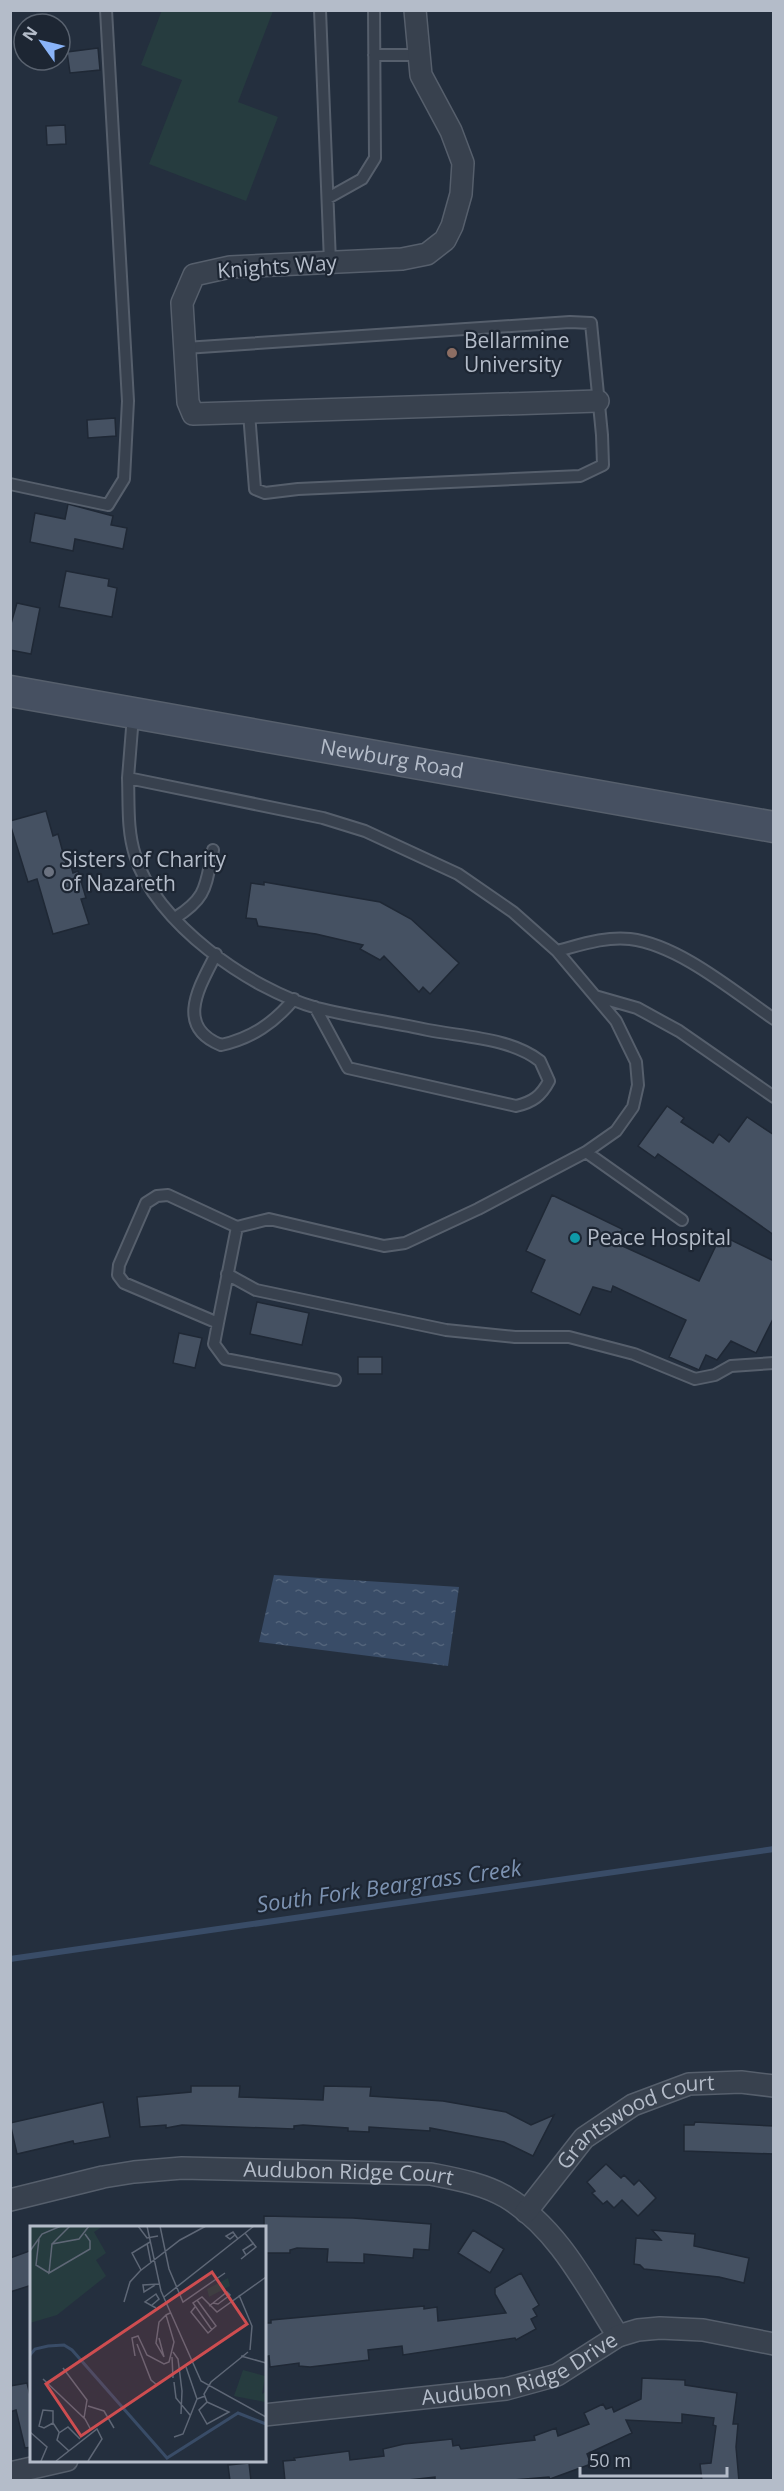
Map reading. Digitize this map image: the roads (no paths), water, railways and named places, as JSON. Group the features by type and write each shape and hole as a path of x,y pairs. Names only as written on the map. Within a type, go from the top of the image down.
{"main road":[{"name":"Newburg Road","path":"10,691 774,827"}],"street":[{"name":"Knights Way","path":"415,10 417,55 421,75 451,131 463,163 461,194 452,226 445,240 427,254 402,260 230,267 194,275 182,303 188,402 193,414 598,401"},
{"name":"Grantswood Court","path":"526,2212 584,2138 633,2105 689,2084 741,2082 774,2086"},
{"name":"Audubon Ridge Court","path":"10,2200 134,2172 234,2168 431,2174 488,2190 505,2197 526,2212 546,2230 568,2258 618,2336"},
{"name":"Audubon Ridge Drive","path":"266,2415 506,2389 557,2375 618,2336 660,2328 703,2330 774,2344"},
{"path":"10,2473 63,2461"}],"lane":[{"path":"10,484 108,505 124,479 128,401 106,10"},
{"path":"320,10 330,262"},
{"path":"327,198 362,178 373,166 375,158 374,10"},
{"path":"374,55 417,55"},
{"path":"185,348 570,322 591,324 603,465 580,476 298,489 265,493 255,489 249,413"},
{"path":"133,713 128,778 129,828 135,856 152,891 175,918 216,954 257,983 315,1008 508,1045 540,1061 549,1082 542,1094 530,1103 516,1106 348,1068 315,1008"},
{"path":"128,778 323,818 365,831 458,874 513,912 557,951 616,1021 636,1062 638,1085 633,1107 616,1131 585,1152 478,1209 405,1244 384,1246 269,1219 237,1227 168,1195 157,1196 146,1203 119,1265 118,1275 124,1283 218,1323"},
{"path":"175,918 194,905 203,894 213,850"},
{"path":"557,951 595,941 629,939 669,950 774,1019"},
{"path":"216,954 196,995 193,1007 195,1020 211,1041 221,1045 259,1031 276,1020 294,999"},
{"path":"595,996 637,1008 679,1031 774,1097"},
{"path":"585,1152 682,1220"},
{"path":"237,1227 214,1344 225,1359 335,1380"},
{"path":"227,1274 256,1290 446,1330 515,1337 569,1337 634,1354 695,1379 715,1375 731,1366 774,1363"}],"water":[{"path":"274,1575 459,1587 448,1666 259,1642"}],"waterway":[{"name":"South Fork Beargrass Creek","path":"10,1959 774,1849"}],"place":[{"name":"Bellarmine University","path":"452,353"},
{"name":"Sisters of Charity of Nazareth","path":"49,872"},
{"name":"Peace Hospital","path":"575,1238"}]}
